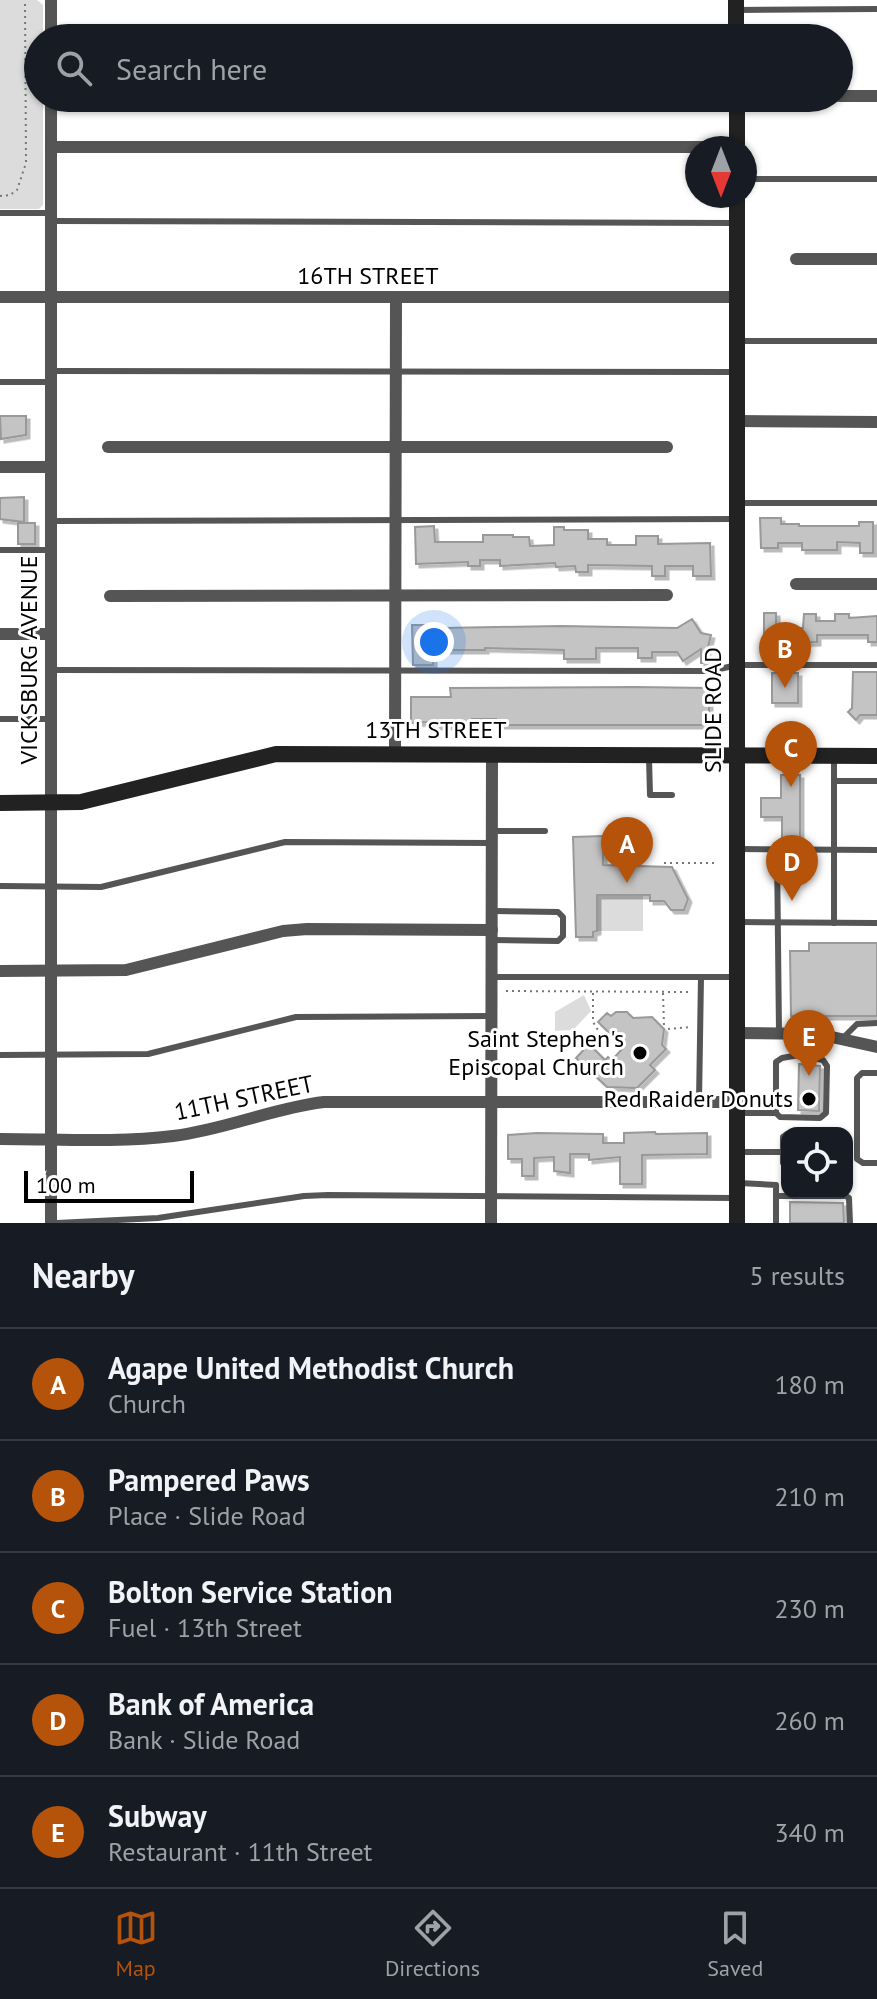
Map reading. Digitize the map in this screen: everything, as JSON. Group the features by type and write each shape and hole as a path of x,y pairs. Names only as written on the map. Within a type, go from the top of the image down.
{"main road":[{"path":"737,112 737,136"},
{"name":"SLIDE ROAD","path":"737,208 737,1223"},
{"name":"13TH STREET","path":"0,803 51,803 109,796 276,754 877,756"}],"street":[{"path":"51,0 51,24"},
{"path":"853,96 877,96"},
{"name":"VICKSBURG AVENUE","path":"51,112 51,1223"},
{"path":"51,147 685,147"},
{"path":"796,259 877,259"},
{"name":"16TH STREET","path":"0,297 737,297"},
{"path":"395,754 396,298"},
{"path":"737,421 877,422"},
{"path":"108,447 667,447"},
{"path":"0,467 51,467"},
{"path":"796,584 877,584"},
{"path":"110,596 667,595"},
{"path":"0,634 51,634"},
{"path":"491,1223 492,755"},
{"path":"0,971 126,970 295,930 492,935"},
{"path":"737,1033 799,1033 877,1047"},
{"name":"11TH STREET","path":"0,1139 177,1136 298,1105 324,1102 699,1102 737,1108"}],"lane":[{"path":"736,5 877,9"},
{"path":"757,179 877,179"},
{"path":"0,213 51,217 737,223"},
{"path":"737,341 877,341"},
{"path":"0,382 51,376 737,372"},
{"path":"51,521 396,519 737,511 877,503"},
{"path":"0,550 51,550"},
{"path":"51,670 711,671 737,665 877,665"},
{"path":"0,719 51,719"},
{"path":"649,755 650,795"},
{"path":"834,756 834,923"},
{"path":"834,781 877,781"},
{"path":"640,795 672,795"},
{"path":"0,886 101,887 285,842 492,837 545,831"},
{"path":"737,849 877,850"},
{"path":"777,850 779,1033"},
{"path":"492,911 558,912 563,917 563,936 558,941 492,935"},
{"path":"737,922 877,923"},
{"path":"492,977 737,977"},
{"path":"699,1102 701,977"},
{"path":"0,1055 148,1054 296,1017 492,1016"},
{"path":"842,1039 857,1024 877,1023"},
{"path":"799,1033 799,1055"},
{"path":"737,1108 776,1113 780,1117 824,1116 827,1066 823,1060 799,1055 779,1058 776,1062 776,1113"},
{"path":"877,1073 862,1073 857,1078 857,1159 863,1163 877,1163"},
{"path":"737,1152 781,1152"},
{"path":"57,1223 158,1218 304,1196 737,1190 774,1183 777,1187 776,1223"},
{"path":"777,1196 846,1196 849,1198 850,1223"}],"path":[{"path":"25,0 25,24"},
{"path":"0,196 17,190 26,163 26,112"},
{"path":"664,863 716,863"},
{"path":"506,991 688,992"},
{"path":"593,1022 594,992"},
{"path":"663,992 664,1026"},
{"path":"587,1016 598,1030"},
{"path":"668,1029 701,1026"}],"shaded area":[{"path":"0,0 37,0 43,5 43,24 24,24 24,112 43,112 43,205 39,209 0,209"},
{"path":"597,895 643,895 643,931 597,931"},
{"path":"584,995 591,1011 573,1030 555,1031 555,1012"}],"building":[{"path":"0,416 26,416 26,435 1,439"},
{"path":"24,497 24,522 0,519 0,498"},
{"path":"760,518 781,518 781,524 799,526 859,526 859,522 873,522 873,553 860,553 860,543 837,542 837,550 802,550 802,543 778,543 778,548 761,548"},
{"path":"18,523 35,523 35,544 18,544"},
{"path":"434,526 435,542 483,542 483,535 513,535 529,537 530,546 554,545 554,527 564,527 564,530 588,530 588,539 607,539 607,545 636,545 636,536 658,536 658,544 710,543 711,576 693,576 693,566 665,566 665,576 652,576 652,566 588,565 588,572 576,572 575,566 556,567 555,563 500,566 500,560 480,560 480,566 468,566 468,562 416,564 415,527"},
{"path":"764,613 776,613 776,628 803,628 804,614 816,614 816,621 835,621 835,614 849,614 849,618 877,616 877,642 868,642 868,635 817,635 817,642 764,644"},
{"path":"692,619 701,633 711,635 704,663 701,663 701,649 683,661 677,652 652,652 652,658 638,658 638,648 596,648 596,659 564,659 564,650 485,648 433,650 433,665 413,665 412,625 442,625 442,628 677,628"},
{"path":"853,672 877,672 877,715 860,715 856,720 848,712 852,708"},
{"path":"772,673 798,673 798,703 772,703"},
{"path":"450,688 709,688 709,725 496,725 496,719 472,719 472,724 447,726 429,726 429,722 411,723 411,697 451,697"},
{"path":"781,775 800,775 800,838 782,838 782,817 761,817 761,798 781,798"},
{"path":"603,836 603,865 672,867 688,899 684,910 671,910 664,901 650,901 650,895 597,895 597,931 593,932 593,937 576,937 573,837"},
{"path":"809,943 877,943 877,1016 791,1016 790,951 809,951"},
{"name":"Saint Stephen's Episcopal Church","path":"616,1012 627,1012 633,1018 652,1017 664,1029 662,1045 666,1049 650,1065 655,1070 637,1088 607,1087 576,1058 589,1044 605,1060 608,1057 612,1060 624,1047 598,1022 607,1013 611,1016"},
{"path":"799,1064 820,1066 819,1111 798,1110"},
{"path":"624,1133 707,1133 707,1154 642,1155 642,1184 620,1184 620,1157 589,1160 589,1154 570,1154 570,1173 554,1171 554,1157 534,1158 534,1176 522,1176 522,1159 508,1159 508,1135 603,1134 603,1143 624,1143"},
{"path":"790,1202 843,1203 844,1223 790,1223"}],"place":[{"name":"Pampered Paws","path":"785,688"},
{"name":"Bolton Service Station","path":"791,787"},
{"name":"Agape United Methodist Church","path":"627,883"},
{"name":"Bank of America","path":"792,901"},
{"name":"Saint Stephen's Episcopal Church","path":"640,1053"},
{"name":"Subway","path":"809,1076"},
{"name":"Red Raider Donuts","path":"809,1099"}]}
